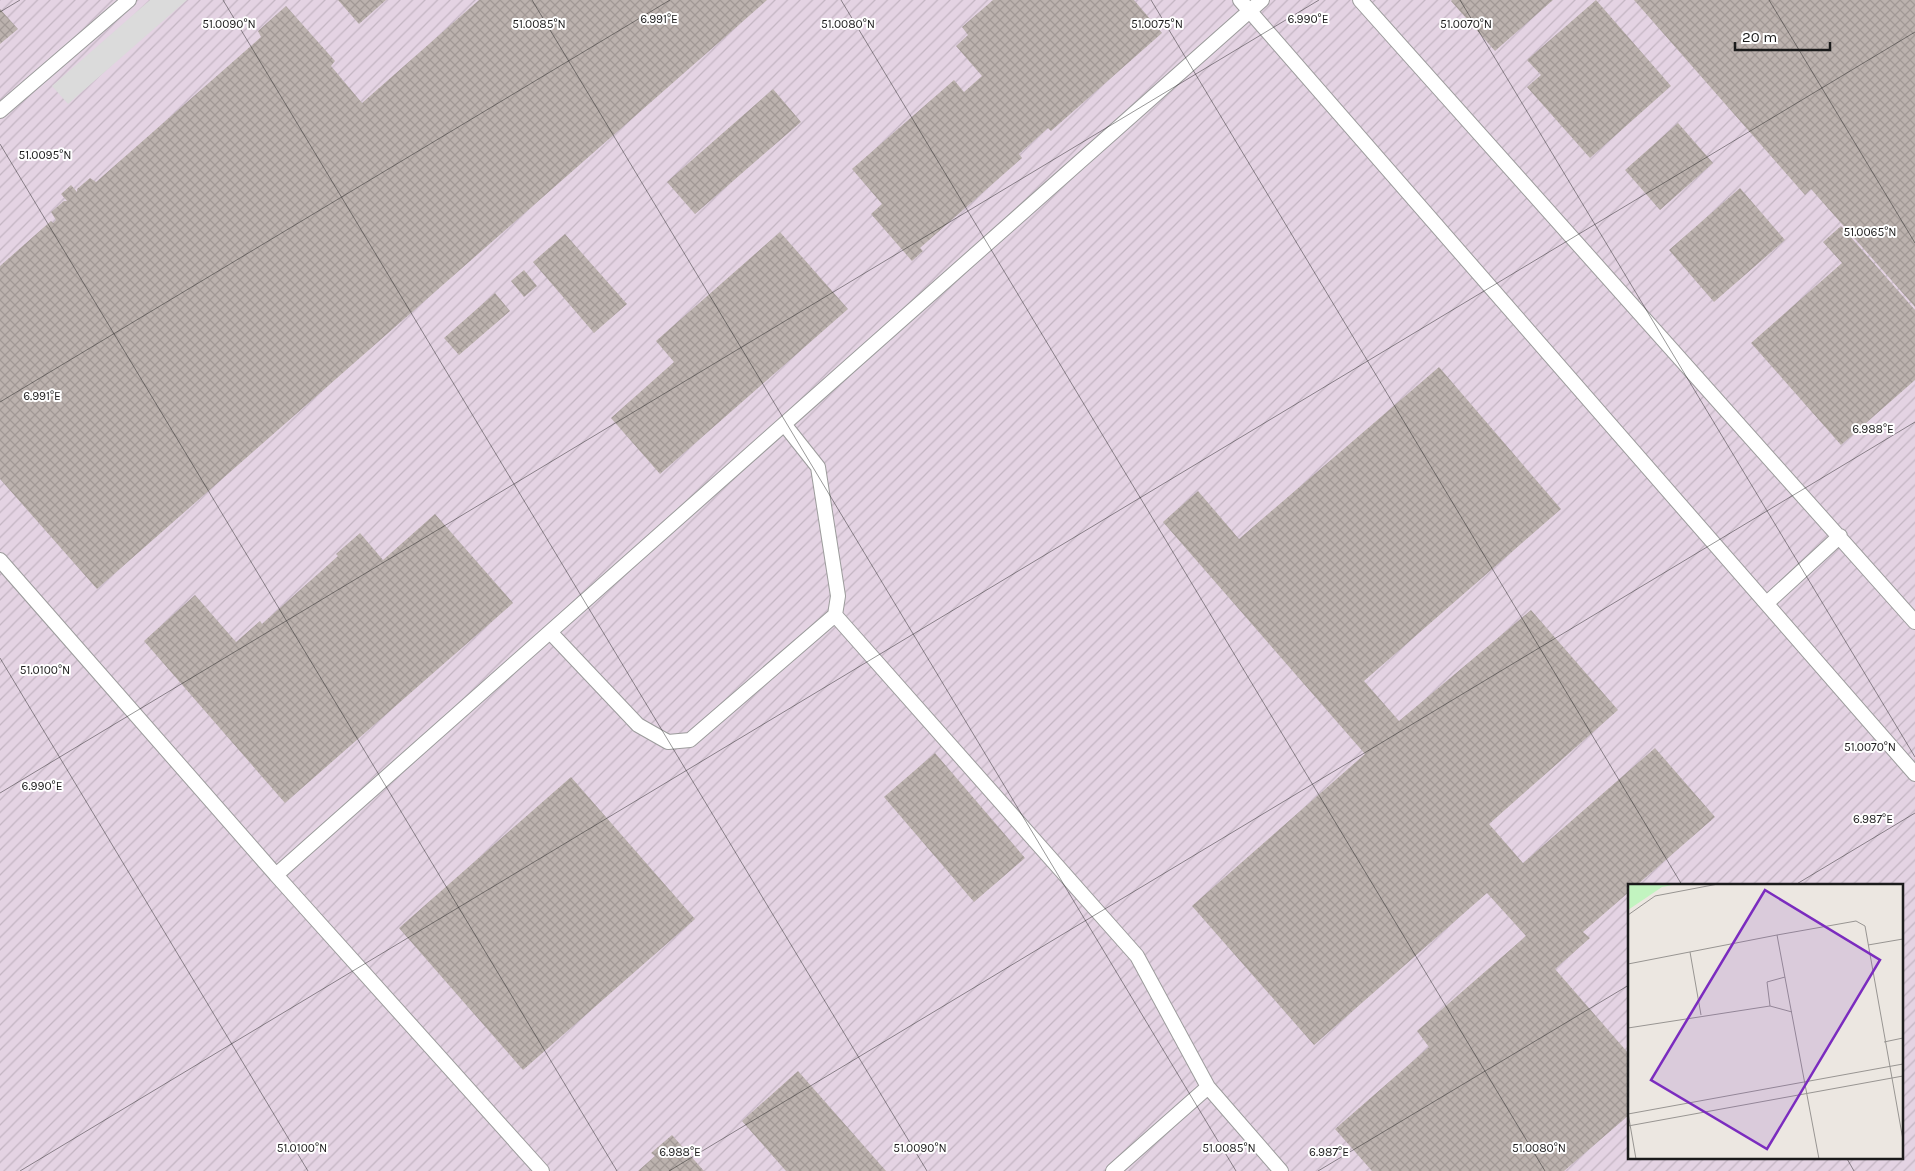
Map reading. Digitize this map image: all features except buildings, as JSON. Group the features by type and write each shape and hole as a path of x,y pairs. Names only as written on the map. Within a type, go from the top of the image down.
{"lane":[{"path":"0,111 129,0"},
{"path":"1240,0 1915,774"},
{"path":"276,875 1262,0"},
{"path":"1360,0 1915,622"},
{"path":"550,632 638,726 668,742 690,740 835,615 838,596 818,467 784,424"},
{"path":"1767,603 1840,536"},
{"path":"0,560 276,875 542,1171"},
{"path":"835,615 1137,956 1208,1087 1281,1171"},
{"path":"1113,1171 1208,1087"}],"shaded area":[{"path":"0,0 1915,0 1915,1171 0,1171"},
{"path":"150,0 187,0 68,104 52,86"}]}
